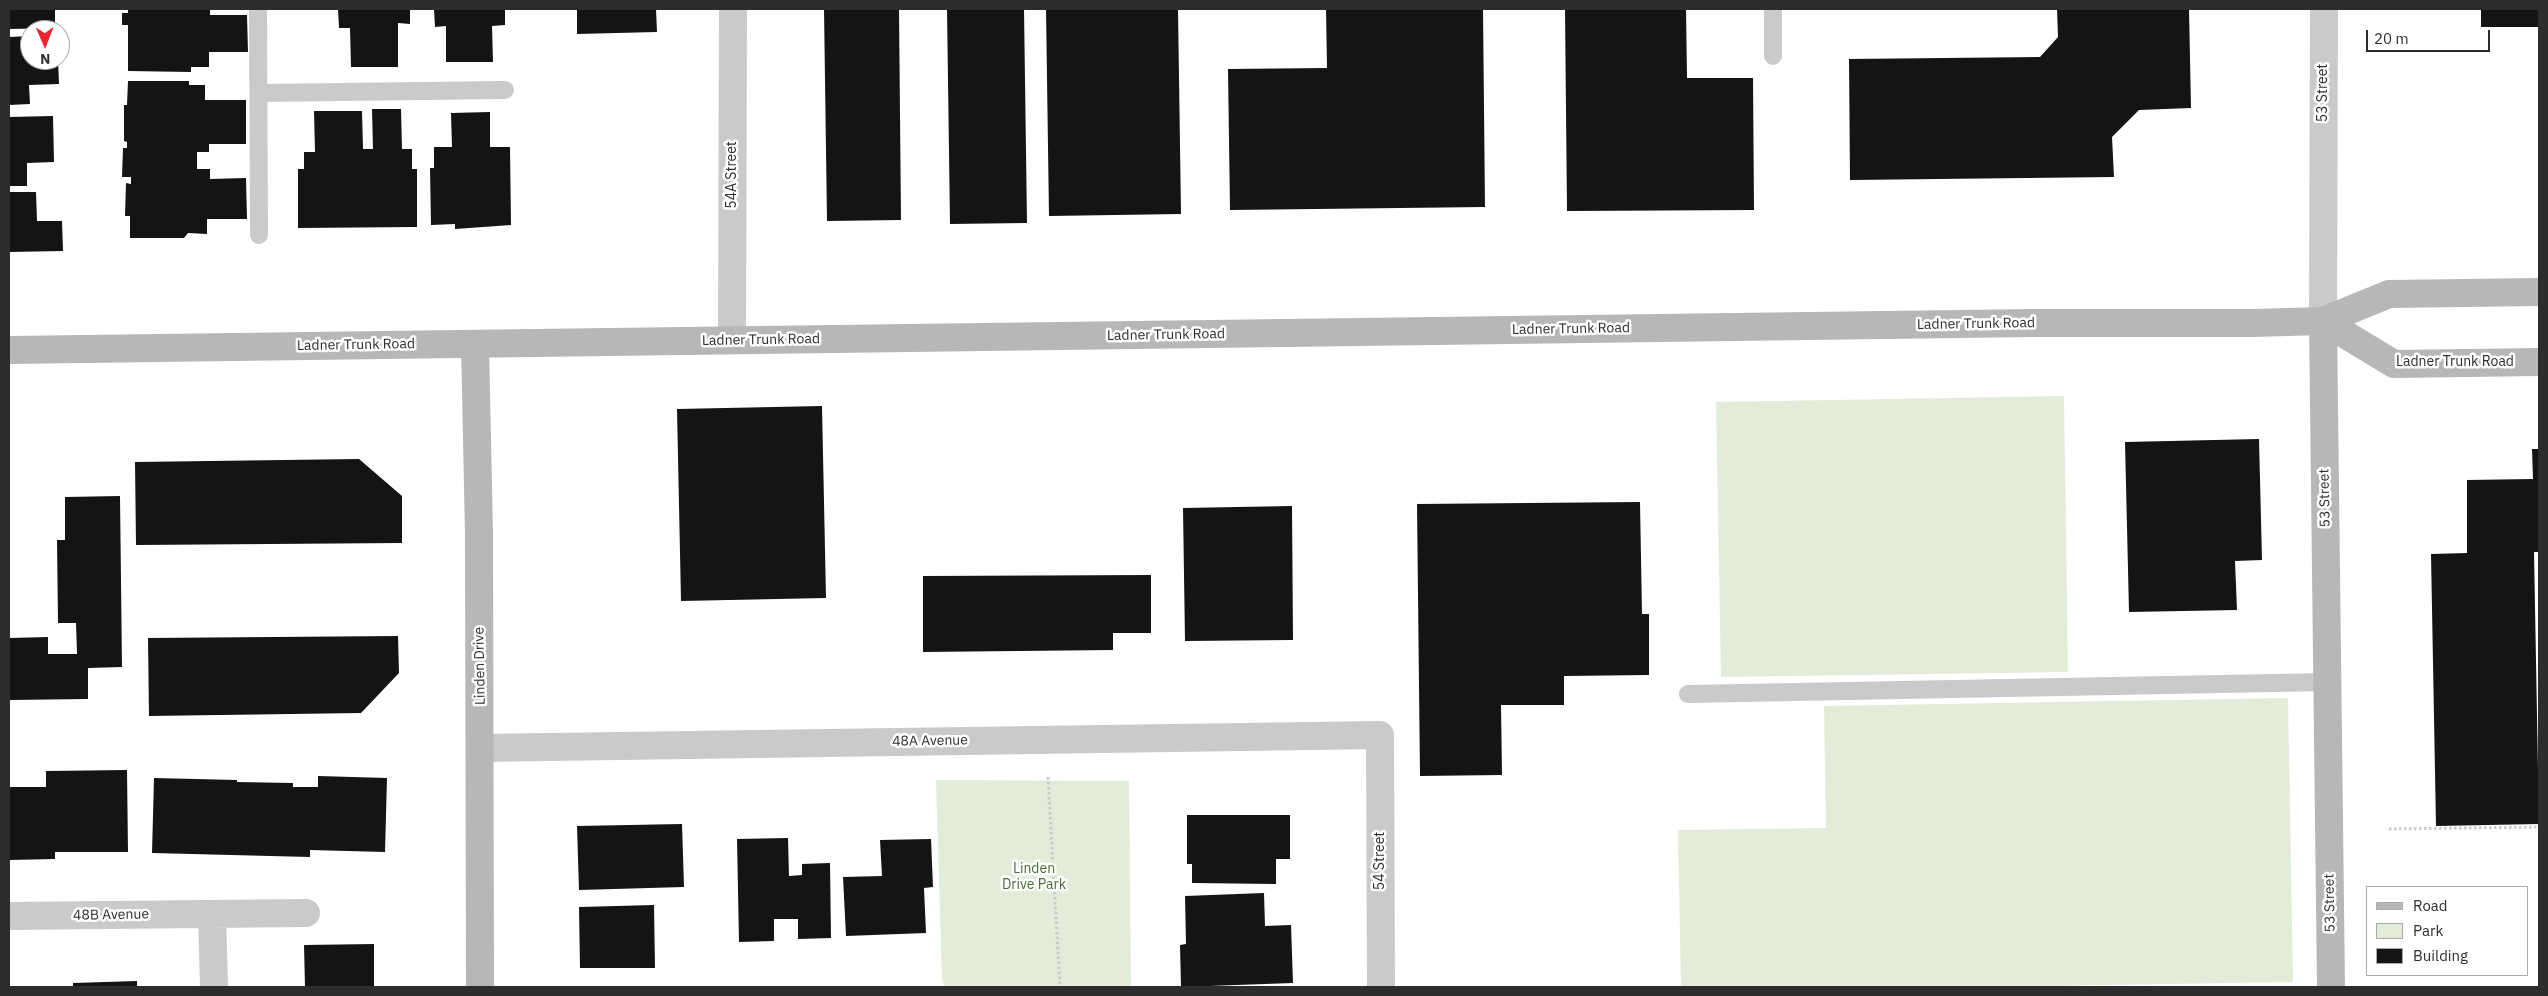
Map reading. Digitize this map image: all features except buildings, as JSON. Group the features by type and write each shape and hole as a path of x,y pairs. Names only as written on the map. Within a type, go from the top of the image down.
{"main road":[{"name":"Ladner Trunk Road","path":"9,350 2323,322 2389,294 2539,292"},
{"name":"Ladner Trunk Road","path":"2323,322 2394,364 2539,362"},
{"name":"53 Street","path":"2323,322 2331,987"},
{"name":"Linden Drive","path":"475,344 479,506 481,748 480,987"}],"street":[{"name":"54A Street","path":"732,340 733,9"},
{"name":"53 Street","path":"2323,322 2324,9"},
{"name":"48A Avenue","path":"481,748 1380,735"},
{"name":"54 Street","path":"1380,735 1381,987"},
{"name":"48B Avenue","path":"9,916 306,913"},
{"path":"212,914 214,987"}],"lane":[{"path":"258,9 259,235"},
{"path":"1773,9 1773,56"},
{"path":"259,92 505,90"},
{"path":"1688,694 2327,682"}],"path":[{"path":"1048,777 1060,987"},
{"path":"2389,829 2539,827"}],"green space":[{"path":"2064,396 2068,672 1721,677 1716,402"},
{"path":"2288,698 2293,982 1977,987 1681,987 1678,830 1826,828 1824,706"},
{"name":"Linden Drive Park","path":"936,780 1129,781 1131,987 945,987 942,979"}]}
